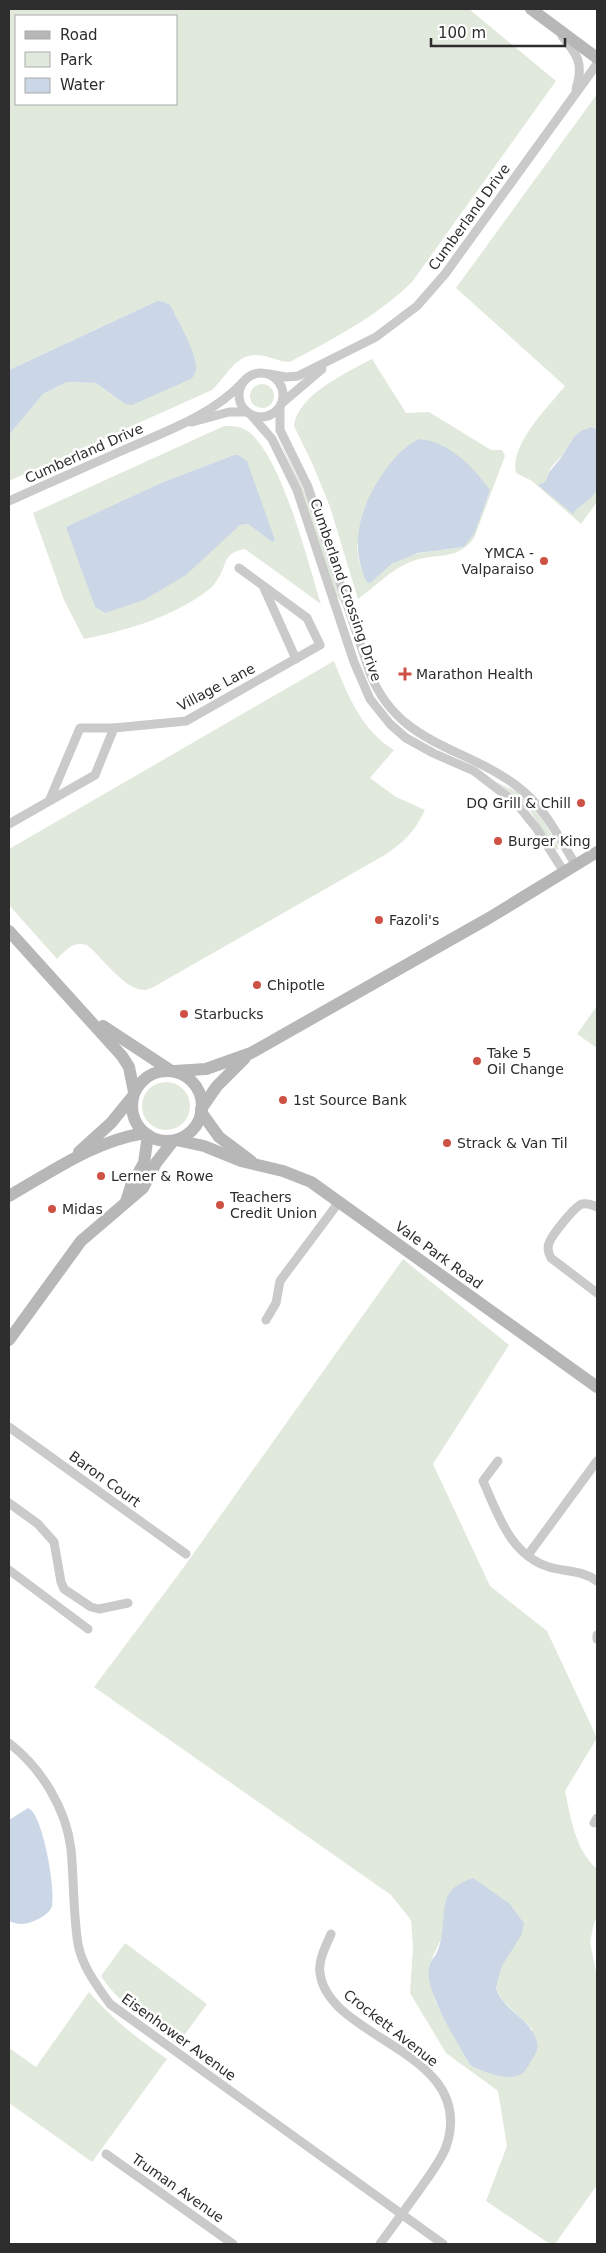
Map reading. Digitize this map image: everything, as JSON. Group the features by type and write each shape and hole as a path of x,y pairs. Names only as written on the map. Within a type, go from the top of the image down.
{"main road":[{"path":"531,9 597,58"},
{"path":"71,1159 111,1123 142,1081 150,1075 172,1071 206,1069 251,1053 489,918 597,852"},
{"path":"9,931 124,1059 128,1067 134,1094 135,1119 146,1134 160,1140 175,1140"},
{"path":"86,1015 172,1071 184,1076 195,1086 200,1099 201,1110"},
{"path":"9,1340 81,1241 126,1202 135,1198 144,1188 156,1163 175,1140 193,1129 201,1110 216,1086 251,1053"},
{"name":"Vale Park Road","path":"201,1110 219,1137 255,1164"},
{"path":"9,1196 71,1159 115,1139 146,1134"},
{"path":"126,1202 131,1186 144,1162 146,1134"},
{"name":"Vale Park Road","path":"175,1140 204,1146 241,1161 304,1180 339,1202 597,1387"}],"street":[{"path":"550,22 575,54 580,65 580,77 574,97"},
{"name":"Cumberland Drive","path":"269,374 286,377 298,376 376,337 417,306 444,274 597,64"},
{"name":"Cumberland Drive","path":"281,405 298,387 336,358"},
{"path":"255,374 269,374 282,384 281,405 270,416 258,417 250,414 243,408 239,396 243,382 255,374"},
{"name":"Cumberland Drive","path":"9,501 171,429 215,405 234,392 243,382"},
{"name":"Cumberland Crossing Drive","path":"281,405 280,430 308,487 368,666 379,693 399,717 418,732 444,748 491,769 523,791 547,819 576,865"},
{"name":"Cumberland Drive","path":"171,429 229,412 250,414"},
{"name":"Cumberland Crossing Drive","path":"250,414 272,439 297,490 354,662 370,699 390,724 406,738 432,753 474,772 517,804 537,829 564,872"},
{"name":"Village Lane","path":"50,799 80,728 114,728 186,721 320,645 308,618 264,588 239,568"},
{"name":"Village Lane","path":"264,588 296,659"},
{"path":"9,824 95,775 114,728"},
{"path":"266,1320 276,1303 280,1281 339,1202"},
{"path":"597,1207 594,1204 583,1204 574,1210 549,1243 548,1251 550,1258 597,1293"},
{"name":"Baron Court","path":"9,1426 186,1554"},
{"path":"498,1461 483,1481 507,1534 515,1545 548,1567 584,1573 597,1581"},
{"path":"528,1555 597,1461"},
{"path":"9,1503 38,1524 54,1542 64,1589 91,1607 99,1609 128,1603"},
{"path":"9,1570 88,1629"},
{"path":"597,1634 597,1639"},
{"name":"Eisenhower Avenue","path":"9,1743 46,1782 63,1820 70,1846 78,1945 87,1969 110,2004 443,2244"},
{"name":"Crockett Avenue","path":"331,1934 320,1966 321,1978 330,1997 343,2010 424,2067 439,2086 449,2112 449,2135 441,2158 380,2244"},
{"name":"Truman Avenue","path":"106,2154 233,2244"}],"green space":[{"path":"9,9 469,9 556,81 412,282 369,317 290,362 258,355 247,356 236,363 212,390 9,481 9,435 43,394 67,382 96,383 125,404 195,375 196,363 175,314 157,301 9,370"},
{"path":"597,94 597,430 585,429 576,436 550,469 545,482 576,508 593,495 597,488 597,502 581,524 532,481 516,473 515,462 524,438 565,386 456,288"},
{"path":"372,359 406,413 429,412 491,450 502,450 505,456 474,538 467,546 452,554 417,560 401,566 358,599 330,507 313,465 294,426 297,415 304,404 314,395 325,386","holes":["442,445 463,461 484,482 464,547 408,556 391,565 370,582 360,565 357,545"]},
{"path":"262,384 271,387 274,396 271,405 262,408 253,405 250,396 253,387"},
{"path":"224,426 241,428 259,442 282,484 301,537 321,604 245,549 232,554 226,560 221,574 214,584 205,593 187,604 159,618 84,639 64,600 33,513","holes":["238,455 272,542 248,524 240,525 105,613 95,607 67,527 163,482"]},
{"path":"276,434 308,498 342,604 335,593 298,483"},
{"path":"334,661 350,699 364,722 373,733 394,750 370,778 396,797 425,810 417,825 407,837 383,856 147,990 130,986 122,980 87,945 74,945 57,959 9,905 9,849"},
{"path":"492,779 517,792 530,803 545,824 558,846 558,850 554,848 528,808"},
{"path":"597,1006 597,1048 577,1034"},
{"path":"161,1082 171,1082 183,1089 190,1101 190,1111 183,1123 171,1130 161,1130 153,1126 146,1119 142,1111 142,1101 146,1093 153,1086"},
{"path":"403,1259 509,1345 433,1464 490,1586 547,1631 597,1738 565,1791 572,1823 579,1843 584,1853 597,1869 597,1918 590,1942 597,1977 597,2185 555,2244 550,2244 486,2201 507,2146 498,2091 446,2053 410,1993 413,1947 411,1920 391,1895 94,1687 181,1571","holes":["510,1904 524,1923 502,1966 496,1988 502,2000 533,2030 480,2070 470,2065 435,2001 429,1965 441,1939"]},
{"path":"125,1943 207,2004 177,2045 126,2005 101,1976"},
{"path":"89,1992 126,2028 167,2059 92,2162 9,2103 9,2048 36,2067"}],"water":[{"path":"157,301 170,305 189,343 196,367 194,376 191,379 132,405 125,404 96,383 67,382 43,394 9,435 9,370"},
{"path":"591,427 597,430 597,489 592,497 573,514 538,485 545,482 549,472 561,458 574,437 581,431"},
{"path":"419,439 430,441 450,450 468,464 490,490 475,532 464,547 418,553 393,563 370,583 367,582 358,554 358,540 363,512 375,485 387,468 403,450"},
{"path":"238,455 247,461 275,540 272,542 248,524 240,525 186,575 144,600 105,613 95,607 66,527 163,482"},
{"path":"28,1808 34,1813 43,1837 50,1870 53,1898 51,1909 45,1915 25,1924 18,1924 9,1921 9,1820"},
{"path":"473,1878 510,1904 524,1923 522,1934 502,1966 496,1988 505,2003 523,2020 534,2034 538,2047 525,2071 512,2077 497,2075 470,2065 443,2017 429,1977 429,1965 440,1943 447,1898 455,1887"}],"place":[{"name":"YMCA - Valparaiso","path":"544,561"},
{"name":"Marathon Health","path":"405,674"},
{"name":"DQ Grill & Chill","path":"581,803"},
{"name":"Burger King","path":"498,841"},
{"name":"Fazoli's","path":"379,920"},
{"name":"Chipotle","path":"257,985"},
{"name":"Starbucks","path":"184,1014"},
{"name":"Take 5 Oil Change","path":"477,1061"},
{"name":"1st Source Bank","path":"283,1100"},
{"name":"Strack & Van Til","path":"447,1143"},
{"name":"Lerner & Rowe","path":"101,1176"},
{"name":"Teachers Credit Union","path":"220,1205"},
{"name":"Midas","path":"52,1209"}]}
